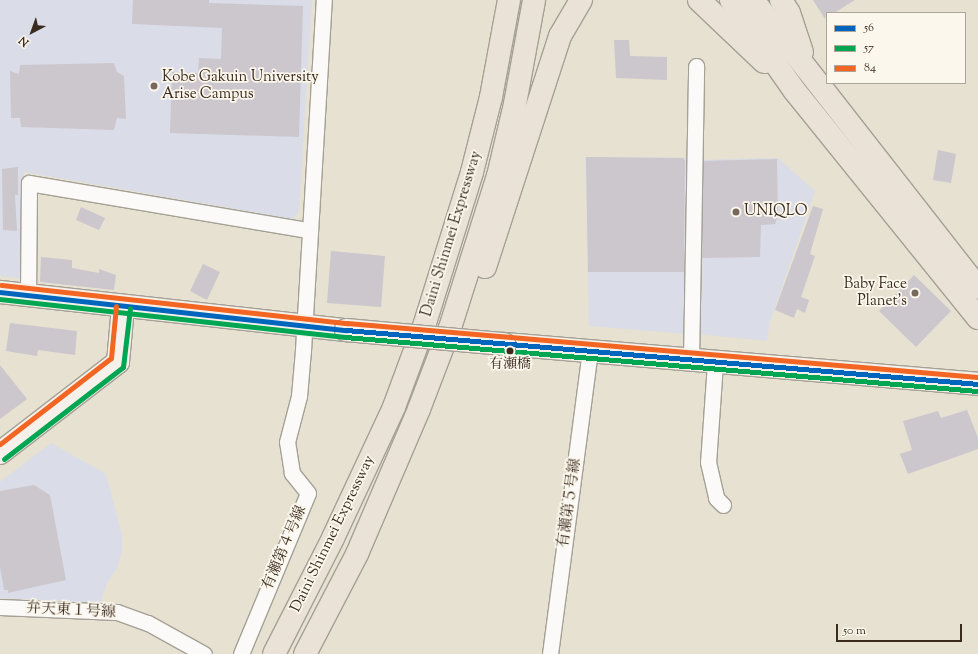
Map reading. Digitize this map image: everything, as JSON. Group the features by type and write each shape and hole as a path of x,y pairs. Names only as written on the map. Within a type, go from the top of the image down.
{"highway":[{"name":"Daini Shinmei Expressway","path":"274,654 333,538 394,406 425,323 472,172 491,98 509,0"},
{"name":"Daini Shinmei Expressway","path":"305,654 357,554 419,409 475,253 515,104 534,0"},
{"path":"357,554 395,484 426,417 466,318 499,227 560,36 581,0"},
{"path":"699,0 794,90"},
{"path":"731,0 794,90 978,318"},
{"path":"753,0 978,288"},
{"path":"780,0 789,13 808,71"}],"street":[{"path":"305,326 308,230 324,0"},
{"path":"691,361 696,66"},
{"path":"28,296 29,183 308,230"},
{"path":"0,292 123,307 346,330 691,361 978,384"},
{"path":"0,453 118,362 123,307"},
{"name":"有瀬第４号線","path":"241,654 308,493 292,473 287,442 299,396 305,326"},
{"name":"有瀬第５号線","path":"550,654 590,352"},
{"path":"715,363 708,462 716,498 723,505"},
{"name":"弁天東１号線","path":"0,607 116,612 148,623 204,654"}],"shaded area":[{"name":"Kobe Gakuin University Arise Campus","path":"0,0 312,0 299,211 293,219 24,172 22,279 0,276"},
{"path":"585,157 687,158 687,334 589,326"},
{"path":"778,158 815,191 770,322 767,341 699,334 700,160"},
{"path":"51,443 106,474 122,535 122,552 117,568 107,583 100,603 0,598 0,482"}],"building":[{"path":"133,0 209,0 209,3 303,6 299,137 170,133 172,72 198,73 199,58 221,59 222,28 132,24"},
{"path":"813,0 855,0 836,12 826,12 825,19"},
{"path":"614,40 629,40 630,56 667,57 667,80 616,78"},
{"path":"114,63 117,72 124,76 126,119 117,118 114,130 21,127 20,118 11,118 10,71 19,74 20,65"},
{"path":"938,150 956,154 951,183 933,180"},
{"path":"586,157 683,158 685,161 684,272 588,272"},
{"path":"777,159 778,216 775,224 761,225 760,257 702,258 703,161"},
{"path":"18,167 18,195 15,195 17,231 3,230 2,169"},
{"path":"813,206 823,209 810,254 815,256 801,297 809,300 805,313 797,309 794,318 775,310"},
{"path":"81,207 105,218 99,230 76,220"},
{"path":"331,251 385,256 381,307 327,303"},
{"path":"41,257 72,260 72,268 99,273 99,269 116,275 114,290 40,282"},
{"path":"203,264 220,272 207,300 190,291"},
{"name":"Baby Face Planet's","path":"914,275 951,311 916,347 879,311"},
{"path":"10,323 77,331 75,355 38,350 37,356 6,351"},
{"path":"0,365 27,399 0,419"},
{"path":"967,410 978,438 978,449 908,474 900,454 912,450 903,421 938,411 941,418"},
{"path":"34,485 50,495 66,580 8,593 8,590 4,590 0,567 0,491"}],"transit line":[{"name":"84","path":"1,285 347,323 978,377"},
{"name":"56","path":"0,292 346,330 978,384"},
{"name":"57","path":"0,299 345,337 977,391"},
{"name":"84","path":"0,444 111,358 116,306"},
{"name":"57","path":"4,459 123,367 130,308"}],"place":[{"name":"Kobe Gakuin University Arise Campus","path":"154,86"},
{"name":"UNIQLO","path":"736,212"},
{"name":"Baby Face Planet's","path":"915,293"},
{"name":"有瀬橋","path":"510,351"}]}
